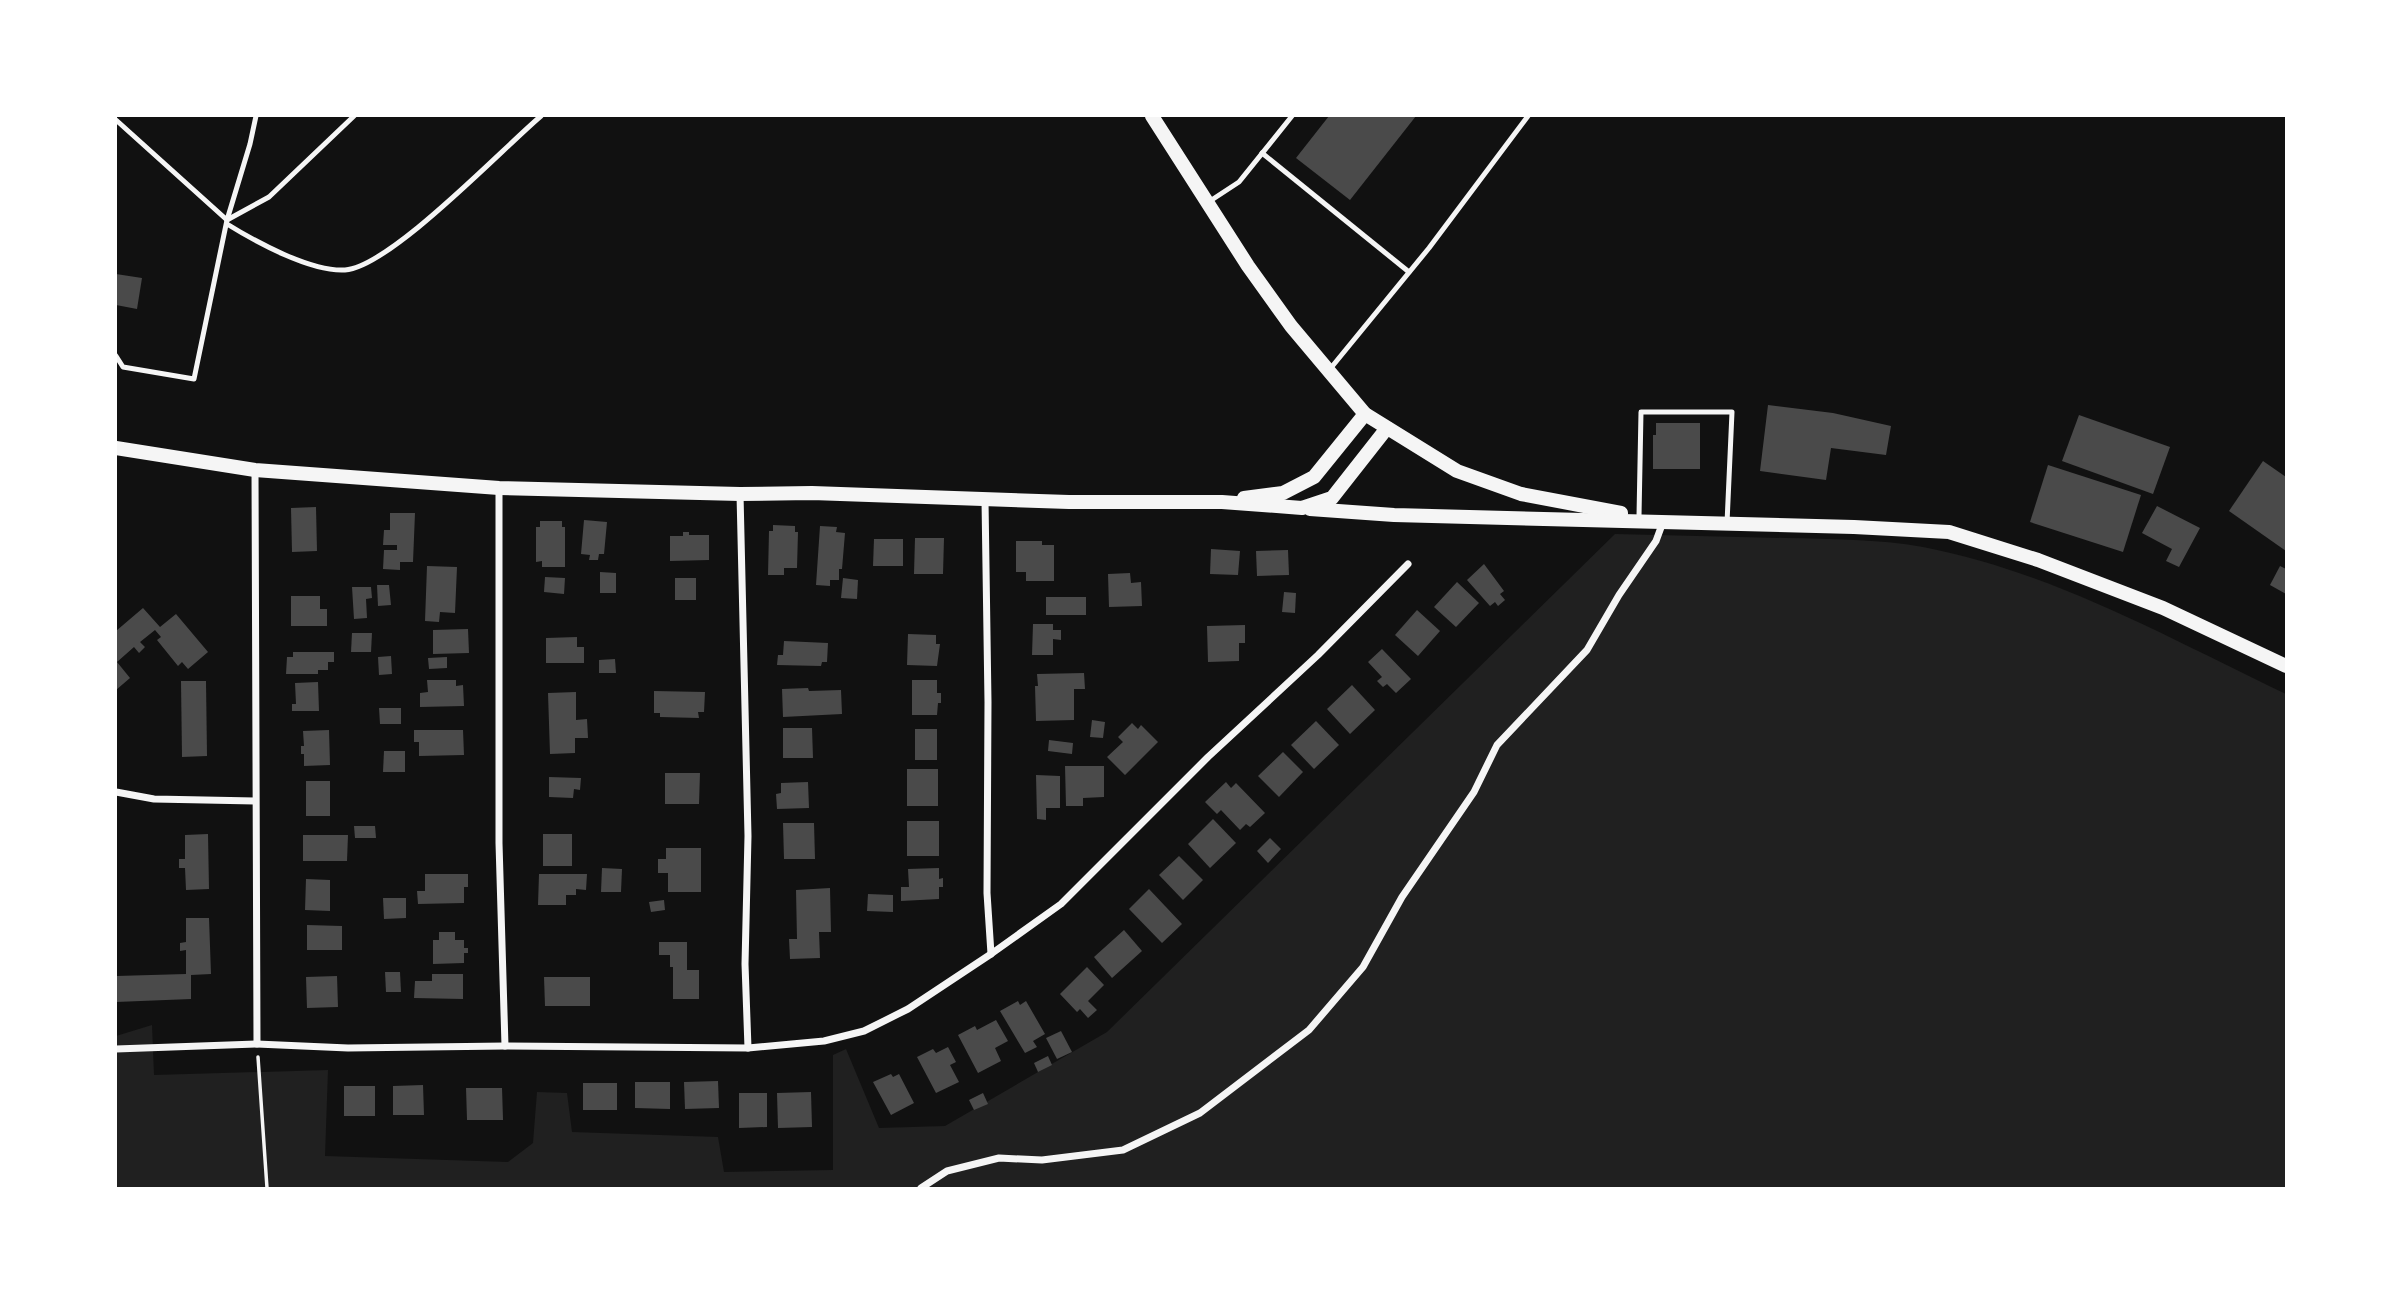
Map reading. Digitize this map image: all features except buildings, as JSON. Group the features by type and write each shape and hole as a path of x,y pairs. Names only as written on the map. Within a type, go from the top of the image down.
{"main road":[{"path":"1152,116 1291,326 1366,414 1457,471 1521,495 1664,521"},
{"path":"1222,502 1283,494 1299,487 1323,468 1366,414"},
{"path":"1302,508 1332,498 1387,428"},
{"path":"116,448 255,470 499,488 740,494 812,493 985,500 1222,502 1394,515 1664,521 1949,532 2038,560 2163,608 2287,666"}],"street":[{"path":"255,470 257,1044"},
{"path":"499,488 499,831 505,1046"},
{"path":"740,494 748,836 745,964 748,1048"},
{"path":"985,500 987,893 991,954"},
{"path":"921,1188 947,1171 999,1158 1042,1160 1123,1150 1199,1113 1309,1030 1363,967 1402,897 1474,792 1497,745 1587,650 1619,595 1656,541 1664,521"},
{"path":"116,1049 257,1044 348,1048 748,1048 824,1041 864,1031 908,1009 1061,904 1208,757 1318,655 1408,564"},
{"path":"116,792 154,799 255,801"}],"lane":[{"path":"116,356 123,367 194,379 227,222 256,116"},
{"path":"227,222 269,197 354,116"},
{"path":"116,120 227,222 257,243 330,270 360,267 375,260 442,207 541,116"},
{"path":"1207,202 1239,182 1292,116"},
{"path":"1328,371 1409,272 1528,116"},
{"path":"1262,153 1409,272"},
{"path":"1639,516 1641,412 1732,412 1727,523"}],"path":[{"path":"257,1044 267,1188"}],"shaded area":[{"path":"1615,534 1872,541 1906,544 1971,558 2064,590 2109,609 2286,694 2286,1188 116,1188 116,1036 152,1025 154,1075 328,1070 325,1156 508,1162 533,1143 537,1092 567,1093 572,1132 718,1137 724,1172 833,1170 833,1055 846,1049 879,1128 945,1126 1107,1032"}]}
